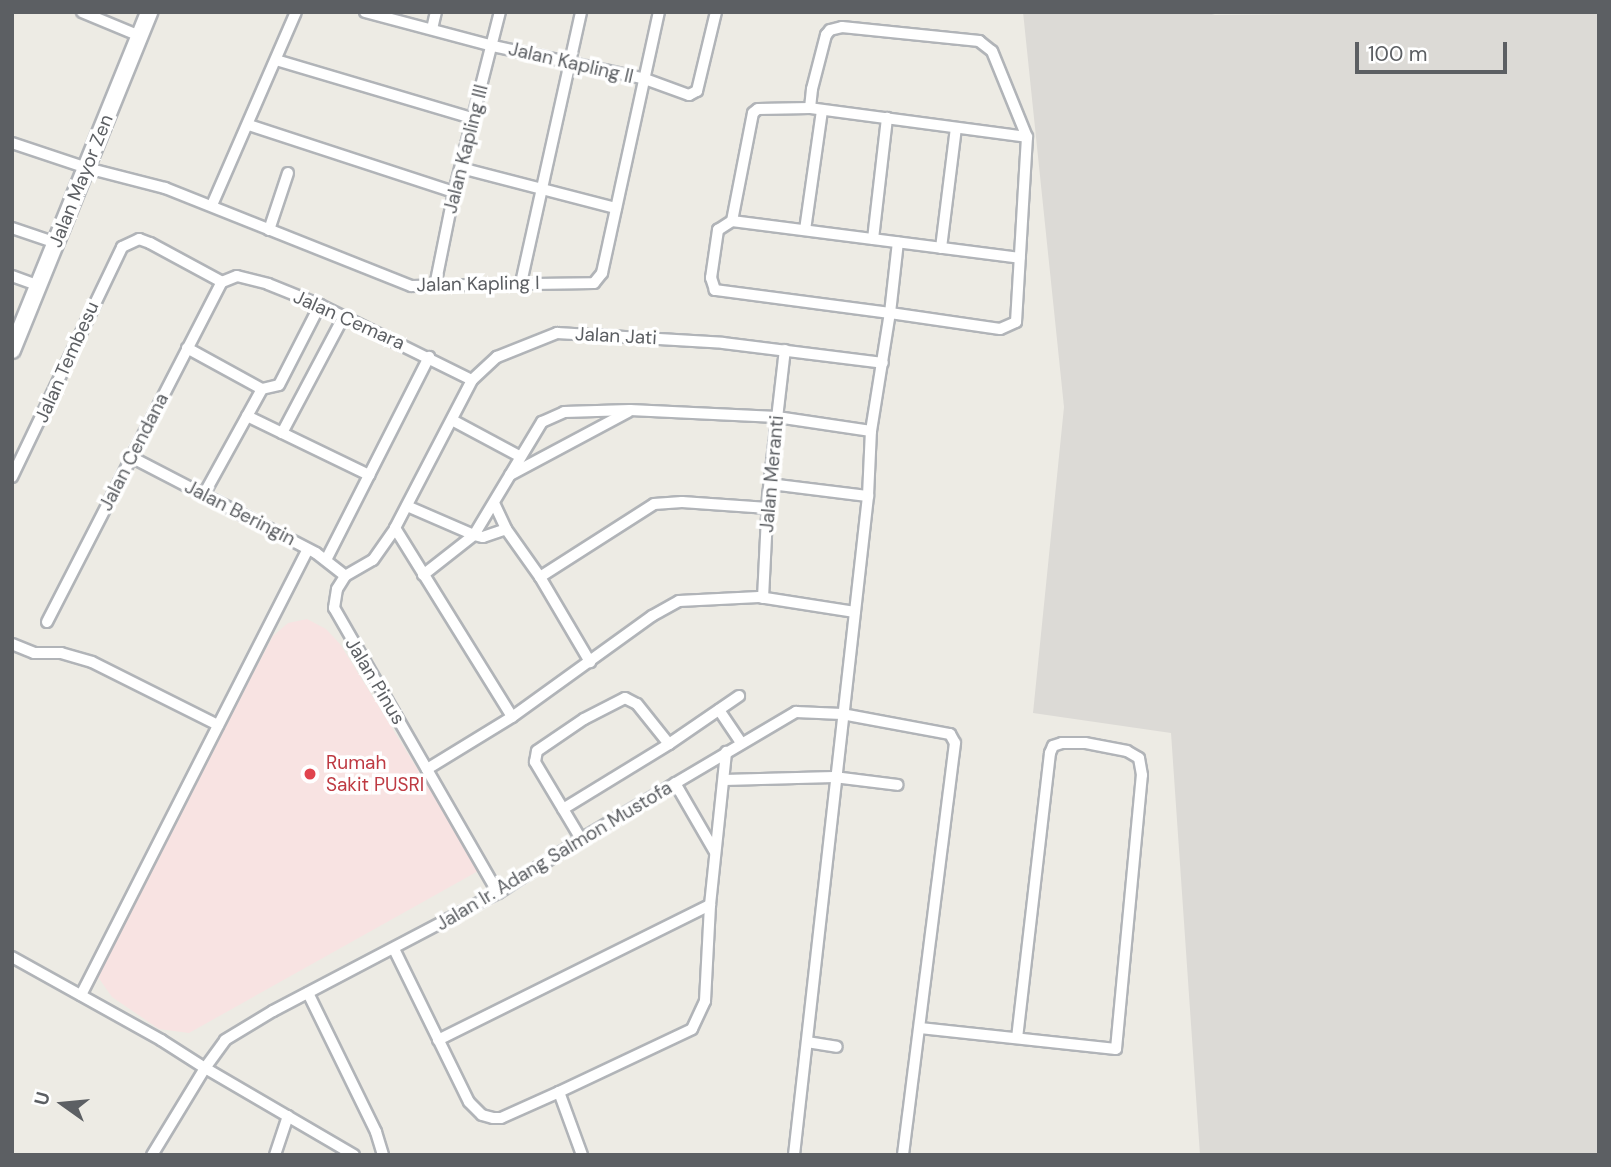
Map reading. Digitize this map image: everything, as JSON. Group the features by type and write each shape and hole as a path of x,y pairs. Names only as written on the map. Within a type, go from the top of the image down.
{"street":[{"path":"82,12 140,36"},
{"name":"Jalan Mayor Zen","path":"14,342 149,12"},
{"path":"212,205 296,12"},
{"path":"432,29 436,12"},
{"name":"Jalan Kapling III","path":"435,286 454,192 500,12"},
{"path":"521,283 581,12"},
{"name":"Jalan Kapling I","path":"12,143 87,168 165,188 411,286 598,281 659,12"},
{"name":"Jalan Kapling II","path":"368,13 493,46 645,79 694,94 703,69 716,12"},
{"path":"805,230 816,109 812,89 826,35 831,30 842,27 979,41 992,51 1027,137 1018,316 1010,327 1000,330 960,325 715,290 710,278 718,230 732,221 1020,258"},
{"path":"276,60 472,118"},
{"path":"732,221 753,113 758,110 816,109 1027,137"},
{"path":"873,239 887,118"},
{"path":"249,125 454,192"},
{"path":"941,248 956,128"},
{"path":"461,167 616,208"},
{"path":"269,230 288,173"},
{"path":"12,228 56,243"},
{"name":"Jalan Tembesu","path":"12,477 122,247 139,239 222,282"},
{"path":"794,1155 834,777 868,496 872,431 898,242"},
{"path":"12,276 39,286"},
{"name":"Jalan Cemara","path":"222,282 237,276 268,284 344,316 472,380"},
{"name":"Jalan Cendana","path":"47,622 222,282"},
{"path":"187,348 261,389 279,386 320,305"},
{"path":"282,433 344,316"},
{"name":"Jalan Jati","path":"345,576 373,560 395,528 472,380 497,357 557,333 723,343 883,363"},
{"name":"Jalan Meranti","path":"763,598 770,484 785,350"},
{"path":"326,560 429,357"},
{"path":"204,494 261,389"},
{"path":"424,575 474,535 495,505 508,476 542,422 564,412 630,410 777,417 872,431"},
{"path":"508,476 630,410"},
{"path":"247,416 369,475"},
{"path":"452,420 520,456"},
{"name":"Jalan Beringin","path":"131,457 308,549 345,576"},
{"path":"770,484 868,496"},
{"path":"540,577 654,504 682,502 768,508"},
{"path":"495,505 506,529 540,577 590,662"},
{"path":"407,506 474,535 483,537 506,529"},
{"path":"395,528 512,717"},
{"path":"81,995 308,549"},
{"name":"Jalan Pinus","path":"345,576 337,589 334,608 498,893"},
{"path":"427,769 512,717 652,616 679,601 763,598 855,612"},
{"path":"12,644 34,653 61,653 92,662 218,725"},
{"path":"563,809 669,744 739,696"},
{"path":"581,839 534,757 537,751 584,719 625,698 630,699 656,725 669,744"},
{"path":"719,710 741,743"},
{"name":"Jalan Ir. Adang Salmon Mustofa","path":"152,1155 225,1040 498,893 581,839 796,712 842,714 950,734 955,743 920,1028"},
{"path":"903,1155 920,1028 1116,1049 1133,895 1142,775 1139,758 1127,751 1085,743 1062,743 1053,746 1050,753 1017,1038"},
{"path":"394,949 469,1102 482,1115 501,1118 692,1029 705,1001 709,905 726,752"},
{"path":"724,780 834,777 898,785"},
{"path":"675,783 715,852"},
{"path":"438,1040 709,905"},
{"path":"12,957 161,1040 341,1151 354,1155"},
{"path":"308,993 376,1132 383,1155"},
{"path":"807,1042 837,1047"},
{"path":"559,1092 582,1155"},
{"path":"275,1155 288,1116"}],"shaded area":[{"path":"1023,12 1205,12 1215,15 1599,12 1599,1155 1200,1155 1171,733 1033,713 1064,407"},
{"name":"Rumah Sakit PUSRI","path":"307,619 326,629 340,644 480,870 189,1033 159,1029 112,997 98,977 131,904 273,636 288,623"}],"place":[{"name":"Rumah Sakit PUSRI","path":"310,774"}]}
